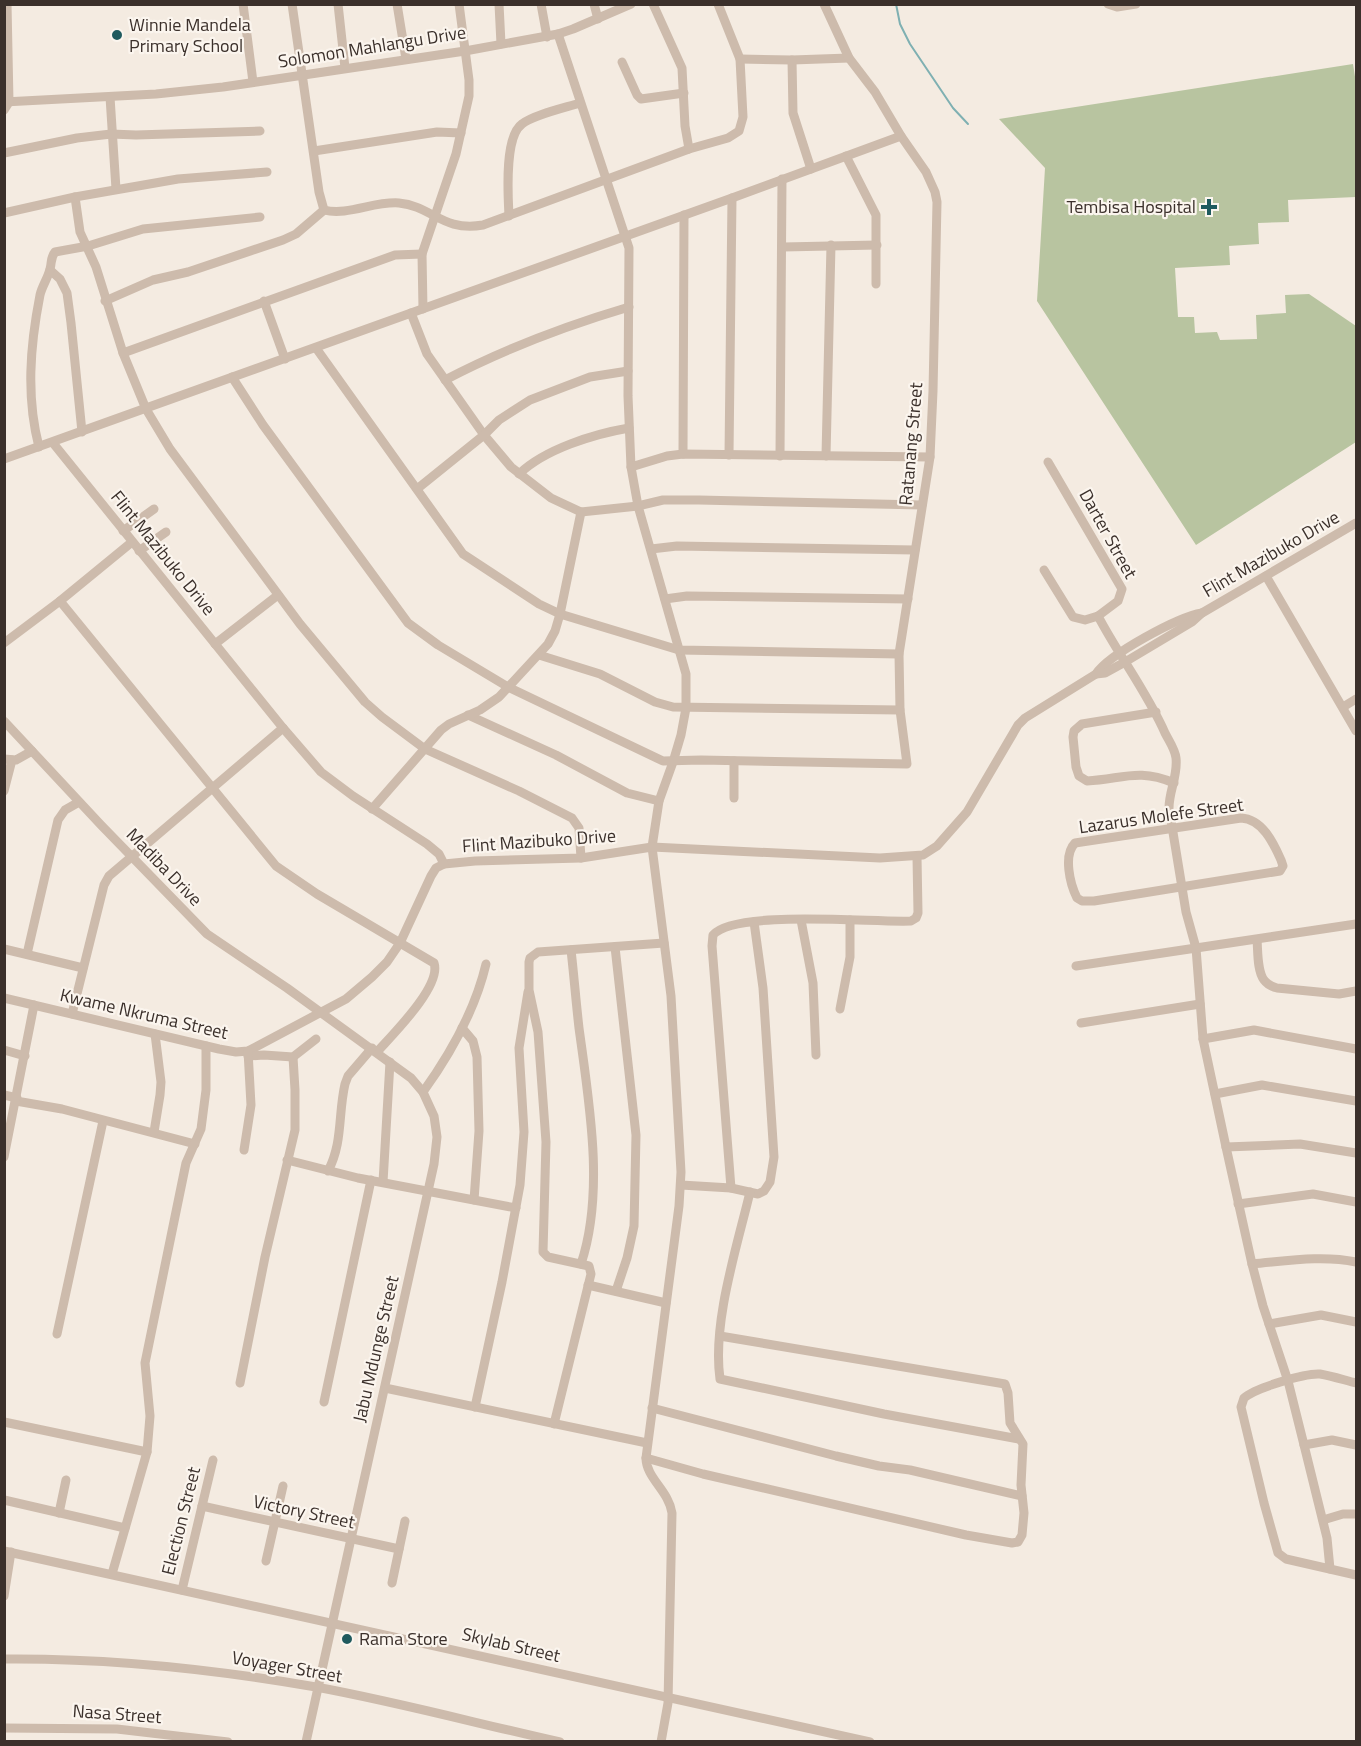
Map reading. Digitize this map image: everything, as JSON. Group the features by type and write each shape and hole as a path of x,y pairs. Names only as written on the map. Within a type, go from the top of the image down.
{"street":[{"path":"6,104 7,4"},
{"path":"243,4 253,82"},
{"path":"292,4 318,192 324,210"},
{"path":"338,4 345,69"},
{"path":"397,4 406,59"},
{"path":"423,309 422,254 448,181 469,96 459,4"},
{"path":"499,4 501,44"},
{"path":"541,4 547,37"},
{"path":"594,4 598,19"},
{"name":"Solomon Mahlangu Drive","path":"6,104 166,93 465,51 558,34 631,4"},
{"path":"653,4 682,68 685,126 689,149"},
{"path":"105,301 162,278 188,272 283,240 296,234 324,210 339,211 397,203 413,207 448,224 464,227 483,225 689,149 728,138 739,131 743,117 740,59 718,4"},
{"name":"Ratanang Street","path":"734,761 907,764 900,710 899,654 930,457 937,202 926,172 875,92 849,58 824,4"},
{"path":"1108,4 1117,7 1136,4"},
{"path":"558,34 630,258 628,371 631,467 638,506 686,674 686,708 673,762 659,801 652,847 675,1062 681,1185 646,1458 647,1467 665,1493 672,1513 668,1696 661,1742"},
{"path":"740,59 849,58"},
{"path":"792,60 793,112 811,169"},
{"path":"622,62 641,99 684,93"},
{"path":"110,97 116,189"},
{"path":"509,216 507,179 516,129 527,121 579,103"},
{"path":"4,153 77,138 111,134 158,135 260,131"},
{"path":"314,151 437,132 461,133"},
{"path":"4,459 901,136"},
{"path":"846,156 873,205 876,215 876,284"},
{"path":"4,213 75,197 178,179 267,172"},
{"path":"780,456 782,179"},
{"path":"75,197 80,232 96,267 123,353 146,409 170,449 300,624 365,702 425,749 519,791 572,819 579,828 581,858"},
{"path":"729,455 732,198"},
{"path":"683,454 684,214"},
{"path":"39,447 31,412 31,357 41,295 55,252 88,246 143,229 260,217"},
{"path":"826,456 831,245"},
{"path":"783,247 877,245"},
{"path":"123,353 395,255 422,254"},
{"path":"50,270 60,279 67,293 82,432"},
{"path":"264,301 285,359"},
{"path":"445,380 478,362 547,333 629,307"},
{"path":"411,313 427,354 505,461 551,498 581,512 663,501 699,500 922,505"},
{"path":"316,348 463,554 539,604 560,614 679,650 899,654"},
{"path":"417,489 484,435 499,420 530,400 590,377 628,371"},
{"path":"232,377 263,425 408,623 438,645 508,687 656,759 673,762 734,761 734,798"},
{"path":"519,474 536,460 561,449 601,433 629,428"},
{"name":"Flint Mazibuko Drive","path":"52,443 321,772 434,849 444,864 581,858 652,847 880,858 917,857 937,846 967,812 1018,725 1025,718 1096,674 1119,653 1193,614 1202,613"},
{"path":"631,467 667,456 683,454 930,457"},
{"name":"Darter Street","path":"1048,462 1122,589 1118,601 1098,616"},
{"path":"123,531 154,509"},
{"path":"372,808 441,730 499,697 539,655 555,631 560,614 581,512"},
{"name":"Flint Mazibuko Drive","path":"1096,674 1105,673 1125,662 1181,629 1202,613 1356,523"},
{"path":"139,551 166,532"},
{"path":"4,643 132,542"},
{"path":"651,549 677,546 915,550"},
{"path":"1044,570 1072,617 1086,620 1098,616 1156,712 1176,756 1174,783 1169,800 1171,830 1181,888 1196,948 1203,1039 1252,1264 1288,1381 1323,1520 1329,1548 1330,1569"},
{"path":"1266,576 1356,731"},
{"path":"215,644 278,595"},
{"path":"665,599 687,596 908,599"},
{"path":"60,601 276,866 299,883 430,960 436,968 424,996 412,1012 348,1076 345,1084 338,1144 334,1160 328,1171"},
{"path":"539,655 600,674 655,702 686,708 900,710"},
{"path":"1343,707 1356,699"},
{"path":"1156,712 1090,721 1077,727 1073,737 1076,767 1079,776 1087,781 1145,774 1174,783"},
{"path":"468,715 556,755 627,793 659,801"},
{"name":"Madiba Drive","path":"4,721 207,934 321,1012"},
{"path":"72,1014 104,885 110,874 283,728"},
{"path":"4,791 8,760 32,751"},
{"path":"27,954 58,820 65,810 80,802"},
{"name":"Lazarus Molefe Street","path":"1249,819 1260,824 1283,866 1275,873 1181,888 1082,901 1077,898 1072,880 1069,854 1075,843 1249,819"},
{"path":"731,1188 712,939 715,932 754,922 911,921 916,918 919,906 917,857"},
{"name":"Kwame Nkruma Street","path":"4,998 206,1046 248,1053 345,999 372,977 387,962 400,943 431,876 436,868 444,864"},
{"path":"801,920 813,983 816,1055"},
{"path":"840,1009 850,957 850,920"},
{"path":"681,1185 731,1188 761,1193 767,1188 772,1175 774,1157 764,988 754,922"},
{"path":"1076,966 1356,924"},
{"path":"1257,940 1261,973 1269,985 1277,988 1339,994 1356,991"},
{"path":"475,1407 516,1208 523,1144 519,1048 529,990 529,962 538,952 664,943"},
{"path":"615,947 636,1135 634,1226 616,1291"},
{"path":"4,949 83,968"},
{"path":"572,950 592,1141 591,1228 581,1264"},
{"path":"423,1092 462,1028 476,999 486,964"},
{"path":"529,990 538,1032 544,1119 546,1172 543,1252 548,1257 590,1268 591,1274 554,1424"},
{"path":"1081,1023 1200,1004"},
{"path":"4,1157 34,1005"},
{"name":"Jabu Mdunge Street","path":"306,1742 429,1190 437,1137 434,1116 423,1092 411,1078 321,1012"},
{"path":"462,1028 473,1041 477,1056 479,1131 474,1200"},
{"path":"1203,1039 1254,1030 1356,1050"},
{"path":"154,1132 160,1095 155,1034"},
{"path":"244,1150 251,1105 248,1053 293,1057 316,1038"},
{"path":"112,1574 147,1452 150,1416 145,1364 188,1156 201,1129 205,1100 206,1046"},
{"path":"4,1050 25,1056"},
{"path":"240,1383 295,1130 296,1090 293,1057"},
{"path":"383,1182 390,1062"},
{"path":"1215,1094 1262,1085 1356,1101"},
{"path":"4,1095 16,1100 62,1109 195,1144"},
{"path":"57,1334 103,1121"},
{"path":"1226,1147 1299,1144 1356,1153"},
{"path":"287,1160 370,1180 516,1208"},
{"path":"324,1402 370,1180"},
{"path":"750,1192 726,1297 720,1336 719,1377 723,1380 884,1414 1019,1439"},
{"path":"1239,1204 1313,1194 1356,1202"},
{"path":"1252,1264 1321,1258 1356,1262"},
{"path":"588,1285 666,1303"},
{"path":"1269,1324 1321,1315 1356,1322"},
{"path":"646,1458 703,1474 966,1535 1012,1543 1020,1541 1024,1513 1023,1444 1010,1422 1007,1387 1002,1383 720,1336"},
{"path":"1356,1383 1320,1374 1253,1391 1244,1398 1241,1407 1278,1553 1286,1559 1356,1575"},
{"path":"385,1388 647,1443"},
{"path":"652,1407 836,1456 879,1466 910,1470 1022,1496"},
{"path":"4,1422 147,1452"},
{"path":"1304,1445 1332,1440 1356,1445"},
{"name":"Election Street","path":"182,1590 213,1460"},
{"path":"59,1513 66,1480"},
{"path":"266,1561 283,1486"},
{"path":"4,1500 125,1528"},
{"name":"Victory Street","path":"202,1506 399,1549"},
{"path":"1323,1520 1343,1514 1356,1514"},
{"path":"392,1583 405,1521"},
{"path":"4,1596 11,1564 8,1551"},
{"name":"Skylab Street","path":"8,1551 870,1742"},
{"name":"Voyager Street","path":"4,1659 99,1660 184,1667 318,1688 560,1742"},
{"name":"Nasa Street","path":"4,1728 117,1729 228,1742"}],"green space":[{"name":"Tembisa Hospital","path":"1353,64 1356,83 1356,197 1288,200 1289,222 1258,223 1259,244 1229,246 1230,265 1175,268 1178,317 1194,317 1195,333 1217,332 1220,340 1257,339 1256,315 1286,313 1285,295 1309,294 1356,326 1356,442 1196,545 1037,301 1045,168 999,119"}],"waterway":[{"path":"896,4 900,24 910,44 953,108 968,124"}],"place":[{"name":"Winnie Mandela Primary School","path":"117,35"},
{"name":"Tembisa Hospital","path":"1209,207"},
{"name":"Rama Store","path":"347,1639"}]}
